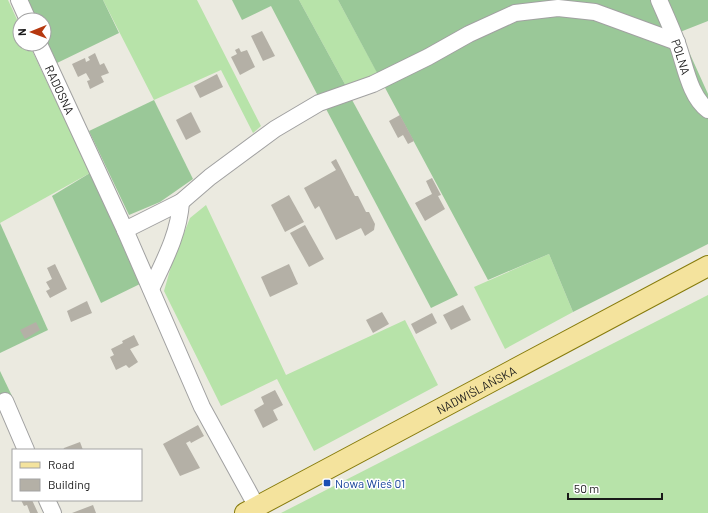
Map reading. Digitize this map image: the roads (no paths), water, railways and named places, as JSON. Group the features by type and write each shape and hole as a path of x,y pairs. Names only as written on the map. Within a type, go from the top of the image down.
{"main road":[{"name":"NADWIŚLAŃSKA","path":"251,510 708,266"}],"street":[{"path":"19,0 24,12"},
{"name":"POLNA","path":"659,0 677,42 694,90 703,107 708,110"},
{"path":"125,230 181,202 210,177 275,129 319,103 373,84 428,57 469,34 515,13 558,8 595,12 677,42"},
{"name":"RADOSNA","path":"42,52 125,230 202,407 251,510"},
{"path":"151,289 167,255 180,220 181,202"},
{"path":"5,401 26,449"},
{"path":"47,501 52,513"}],"place":[{"name":"Nowa Wieś 01","path":"327,483"}]}
